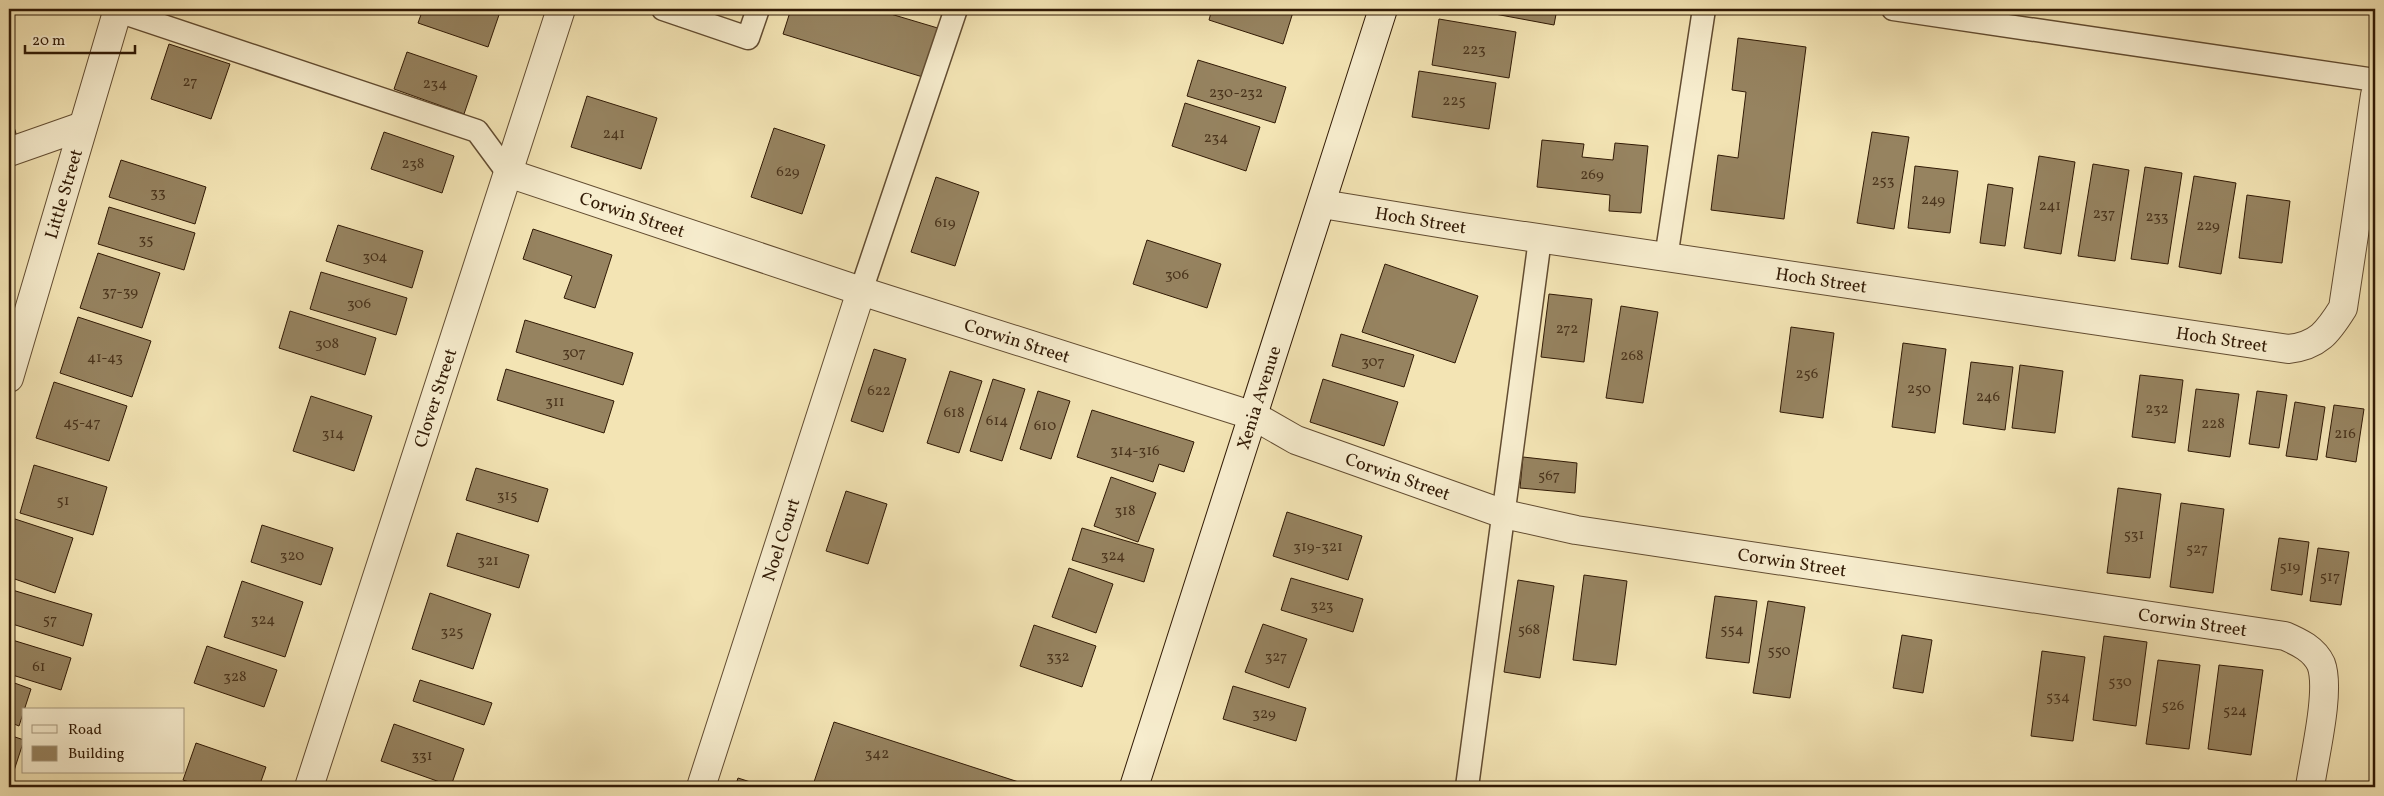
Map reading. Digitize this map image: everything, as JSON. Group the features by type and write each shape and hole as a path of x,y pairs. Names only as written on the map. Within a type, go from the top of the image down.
{"street":[{"name":"Clover Street","path":"309,787 561,9"},
{"name":"Xenia Avenue","path":"1134,787 1383,9"},
{"name":"Little Street","path":"9,378 118,10"},
{"name":"Hoch Street","path":"1322,204 1666,258 2288,349 2300,348 2319,339 2327,332 2343,308 2375,95"},
{"path":"9,152 83,126"},
{"name":"Corwin Street","path":"508,173 861,291 1254,416 1296,440 1504,514 1576,530 2285,636 2303,644 2316,657 2321,664 2325,684 2310,787"},
{"name":"Noel Court","path":"701,787 861,291"}],"lane":[{"path":"663,9 748,38 758,9"},
{"path":"861,291 956,9"},
{"path":"1666,258 1704,9"},
{"path":"1893,9 2375,80"},
{"path":"118,10 477,131 508,173"},
{"path":"1467,787 1540,239"}],"building":[{"path":"423,9 501,9 488,47 418,23"},
{"path":"791,9 874,9 941,29 926,78 783,34"},
{"path":"1212,9 1294,9 1283,44 1209,20"},
{"path":"1468,9 1557,9 1554,25"},
{"path":"1439,19 1516,32 1509,78 1432,65"},
{"path":"1738,38 1806,47 1784,219 1711,210 1718,155 1738,158 1746,92 1732,90"},
{"path":"169,44 230,64 211,119 151,99"},
{"path":"407,52 477,76 464,114 394,89"},
{"path":"1198,60 1286,87 1275,123 1187,96"},
{"path":"1419,71 1496,83 1489,129 1412,117"},
{"path":"587,96 657,118 641,169 571,147"},
{"path":"1185,103 1260,127 1246,171 1172,146"},
{"path":"9,110 17,137 9,140"},
{"path":"774,128 825,145 802,214 751,197"},
{"path":"384,132 454,156 442,193 371,169"},
{"path":"1872,132 1909,137 1894,229 1857,223"},
{"path":"1542,140 1584,144 1582,157 1613,160 1615,143 1648,146 1641,213 1609,211 1610,195 1537,187"},
{"path":"2039,156 2075,162 2061,254 2024,248"},
{"path":"121,160 206,187 195,224 109,197"},
{"path":"2093,164 2129,170 2115,261 2078,256"},
{"path":"1915,166 1958,171 1950,233 1908,228"},
{"path":"2145,167 2182,173 2168,264 2131,259"},
{"path":"2194,176 2236,183 2221,274 2179,267"},
{"path":"936,177 979,192 955,266 911,252"},
{"path":"1988,184 2013,188 2005,246 1980,243"},
{"path":"9,195 13,197 9,210"},
{"path":"2247,195 2290,201 2282,263 2239,258"},
{"path":"109,207 195,233 184,270 98,244"},
{"path":"338,225 423,251 412,288 326,261"},
{"path":"533,229 612,255 595,308 564,298 572,276 523,259"},
{"path":"1147,240 1221,264 1207,308 1133,284"},
{"path":"98,253 160,273 142,328 80,308"},
{"path":"1385,264 1478,296 1455,363 1362,332"},
{"path":"321,272 407,298 396,335 310,309"},
{"path":"1549,294 1592,299 1584,362 1541,357"},
{"path":"1621,306 1658,312 1643,403 1606,398"},
{"path":"290,311 376,338 365,375 279,348"},
{"path":"78,317 151,341 132,397 60,373"},
{"path":"525,320 633,353 623,385 516,352"},
{"path":"1791,327 1834,333 1823,418 1780,412"},
{"path":"1341,334 1414,355 1404,387 1332,366"},
{"path":"1903,343 1946,349 1935,433 1892,427"},
{"path":"874,349 906,359 883,432 851,421"},
{"path":"1971,362 2013,367 2005,430 1963,424"},
{"path":"2020,365 2063,371 2055,433 2012,428"},
{"path":"506,369 614,401 604,433 497,400"},
{"path":"950,371 982,381 959,453 927,443"},
{"path":"2140,375 2183,380 2175,443 2132,437"},
{"path":"993,379 1025,389 1002,461 970,451"},
{"path":"1323,379 1398,402 1384,446 1310,422"},
{"path":"54,382 127,406 109,461 36,438"},
{"path":"2196,389 2239,394 2230,457 2188,451"},
{"path":"1038,391 1070,401 1051,459 1020,449"},
{"path":"2257,391 2287,395 2279,448 2249,444"},
{"path":"311,396 372,416 354,471 293,451"},
{"path":"2295,402 2325,407 2317,460 2286,456"},
{"path":"2334,405 2364,409 2356,462 2326,457"},
{"path":"1092,410 1194,442 1184,472 1159,464 1153,482 1077,457"},
{"path":"1523,457 1577,463 1575,493 1520,488"},
{"path":"34,465 107,487 93,535 20,513"},
{"path":"476,468 548,489 538,522 466,500"},
{"path":"1111,477 1156,493 1138,542 1094,526"},
{"path":"2118,488 2161,494 2150,578 2107,573"},
{"path":"846,491 887,504 868,564 826,551"},
{"path":"2181,503 2224,509 2213,593 2170,587"},
{"path":"1287,512 1362,536 1348,580 1273,556"},
{"path":"12,518 73,538 55,593 9,577 9,529"},
{"path":"262,525 333,548 321,585 251,562"},
{"path":"1082,528 1154,549 1144,582 1072,560"},
{"path":"457,533 529,555 519,588 447,566"},
{"path":"2279,538 2309,542 2302,595 2271,590"},
{"path":"2318,548 2349,552 2341,605 2310,601"},
{"path":"1069,568 1113,584 1096,633 1052,617"},
{"path":"1584,575 1627,581 1616,665 1573,660"},
{"path":"1291,578 1363,599 1353,632 1281,610"},
{"path":"1518,580 1554,586 1540,678 1504,672"},
{"path":"242,581 303,602 285,657 224,637"},
{"path":"9,589 92,614 83,646 9,623"},
{"path":"430,593 491,614 473,669 412,649"},
{"path":"1715,596 1757,601 1749,663 1706,658"},
{"path":"1768,601 1805,607 1790,698 1753,693"},
{"path":"1263,624 1307,639 1289,688 1245,672"},
{"path":"1034,625 1096,646 1082,687 1020,666"},
{"path":"1902,635 1932,640 1923,693 1893,688"},
{"path":"2104,636 2147,642 2136,726 2093,720"},
{"path":"9,639 71,658 61,690 9,674"},
{"path":"207,646 277,670 264,707 194,683"},
{"path":"2042,651 2085,657 2073,741 2031,736"},
{"path":"2158,660 2200,665 2189,749 2146,744"},
{"path":"2219,665 2263,670 2251,755 2208,749"},
{"path":"420,680 492,703 484,725 413,701"},
{"path":"9,681 31,689 25,708 22,708 19,726 9,722"},
{"path":"1233,686 1306,708 1296,741 1223,719"},
{"path":"834,722 1034,787 822,787 813,785"},
{"path":"394,724 464,749 451,786 381,761"},
{"path":"9,735 22,739 22,746 9,786"},
{"path":"196,743 266,767 259,787 204,787 183,780"},
{"path":"738,778 766,787 735,787"}]}
